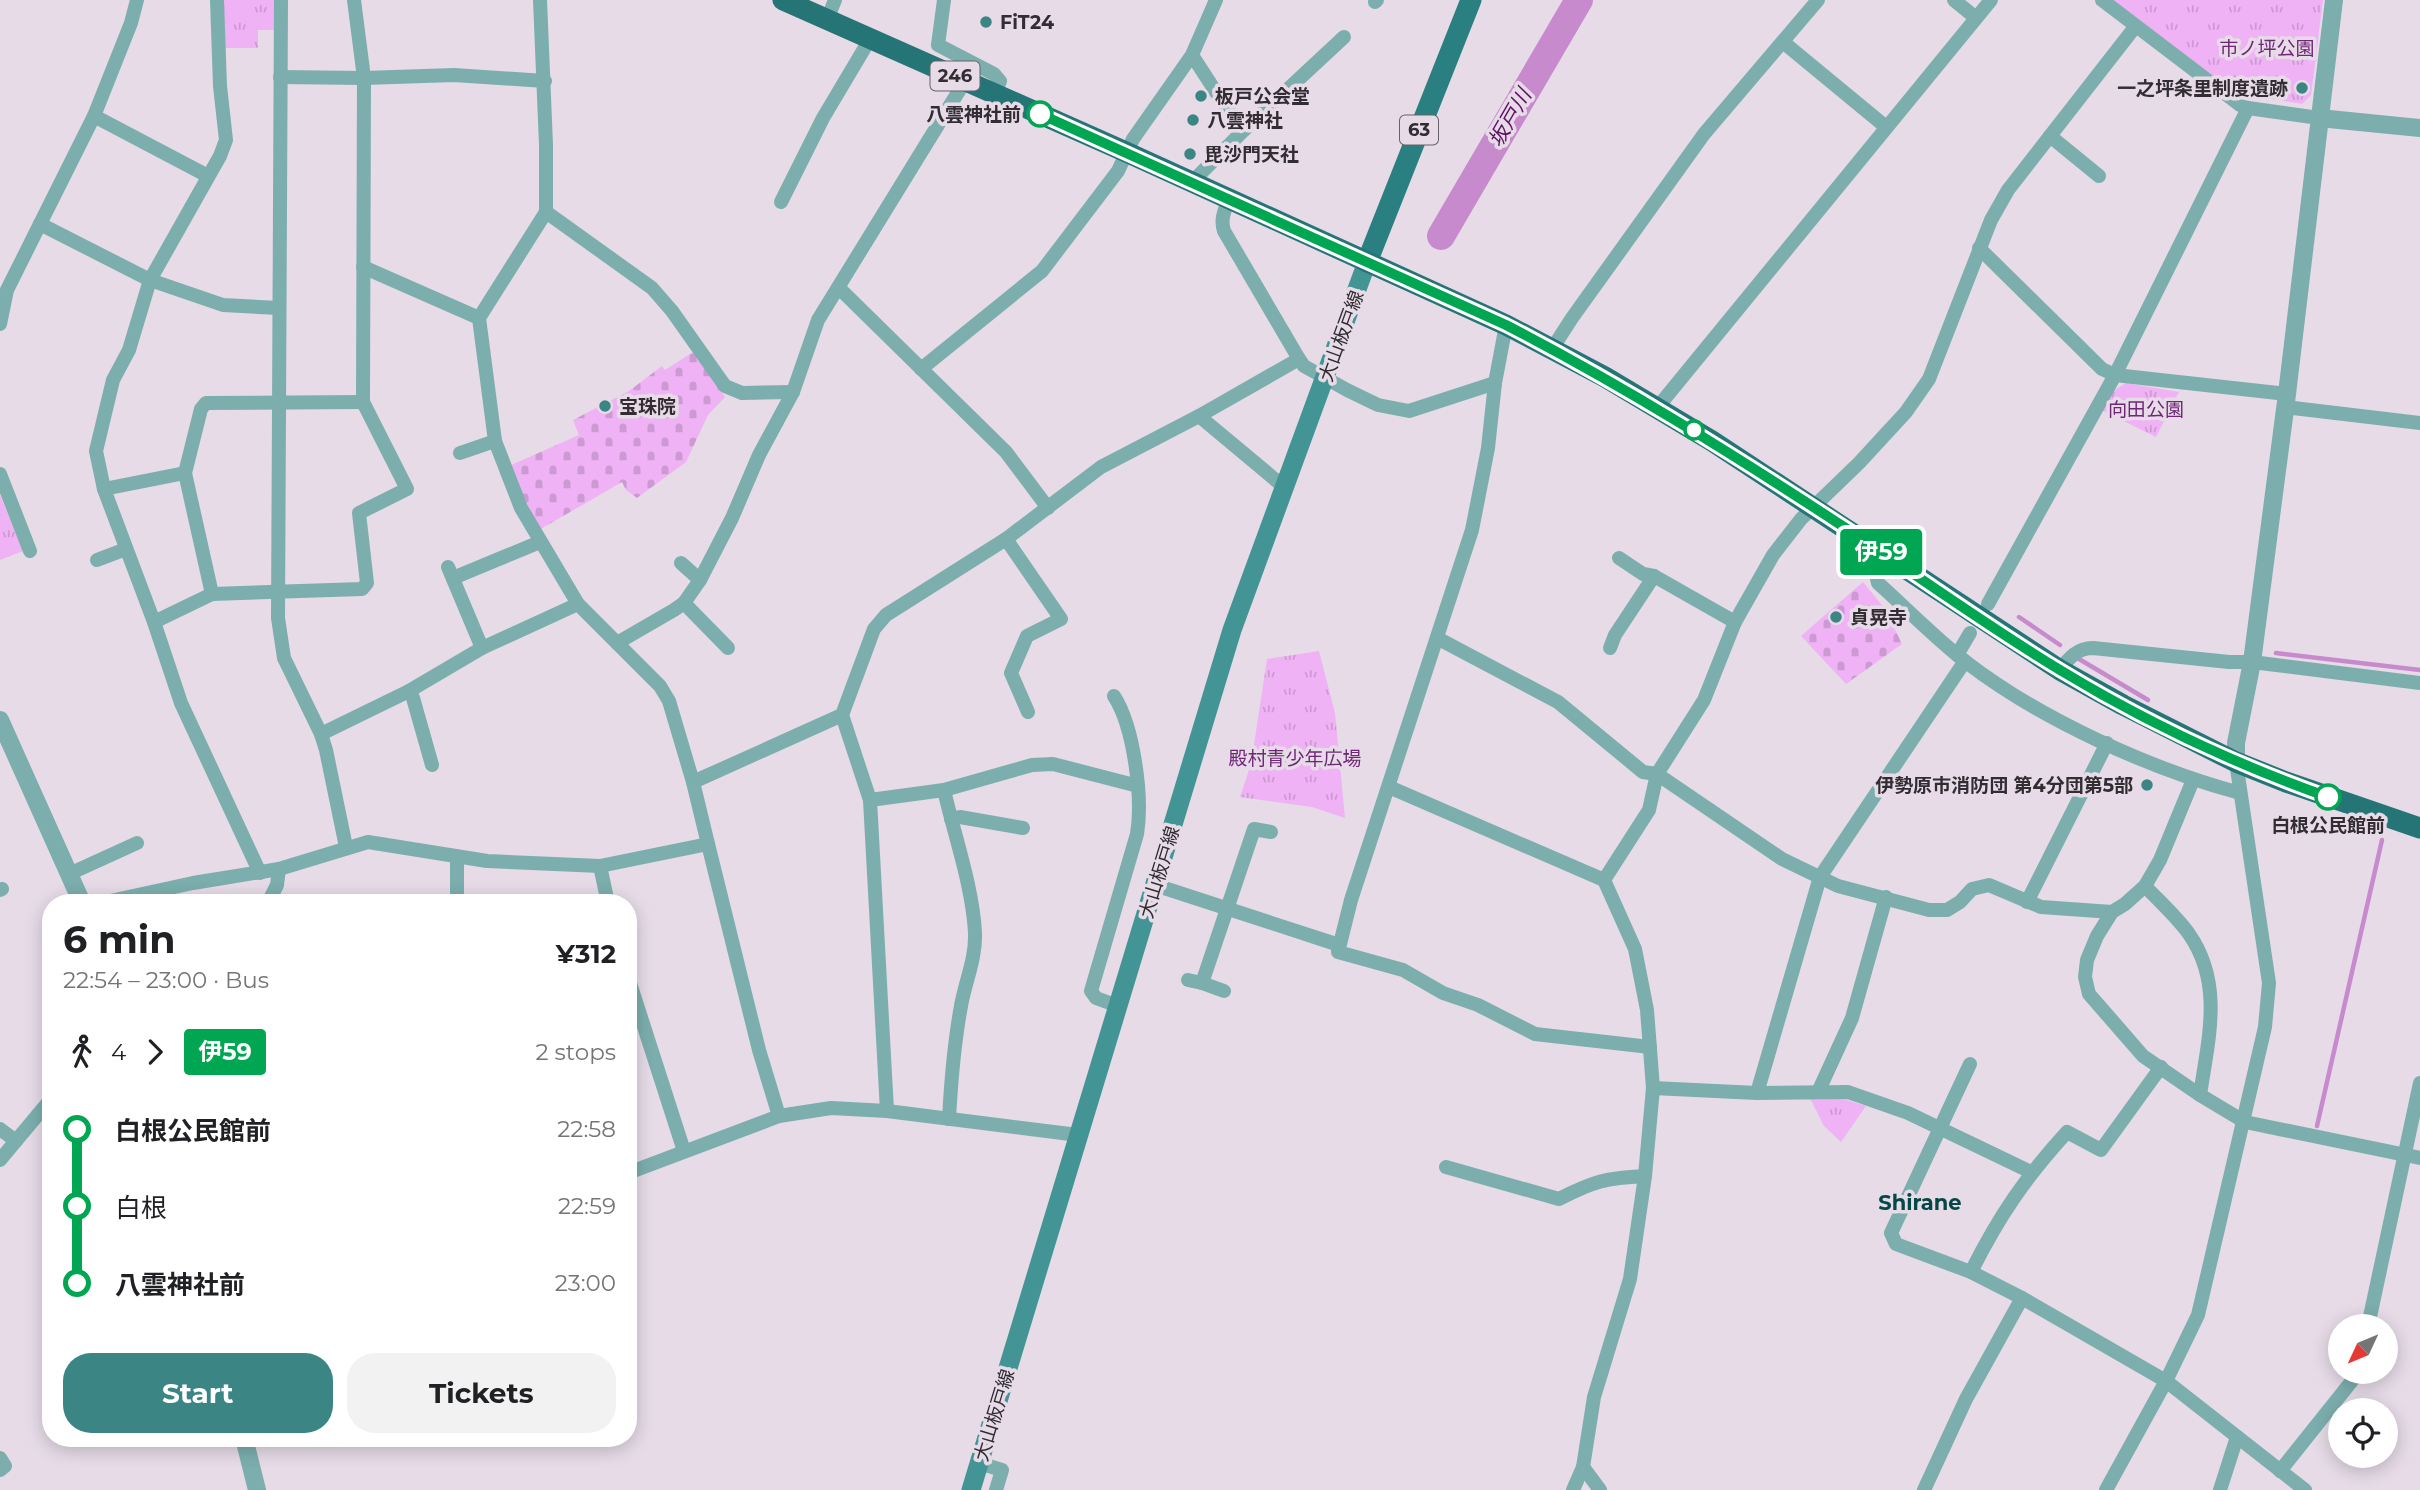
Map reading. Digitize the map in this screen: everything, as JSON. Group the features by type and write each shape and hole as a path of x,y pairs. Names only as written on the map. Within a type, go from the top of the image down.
{"highway":[{"name":"246","path":"783,0 1229,198 1506,325 1657,408 2060,670 2134,711 2236,762 2420,828"}],"main road":[{"name":"63","path":"1367,261 1471,0"},
{"name":"大山板戸線","path":"971,1490 1232,630 1367,261"}],"street":[{"path":"0,324 7,290 94,116 131,23 137,0"},
{"path":"216,0 220,86 226,140 150,280 128,350 113,380 96,451 104,489 187,718 260,873"},
{"path":"281,0 277,593 280,643 284,659 321,734 346,847"},
{"path":"154,622 212,594 362,589 367,583 359,513 407,489 363,402 364,78 354,0"},
{"path":"540,0 545,81 546,212 479,318 495,441 522,508 578,604 660,686 669,701 693,782 759,1051 779,1116"},
{"path":"827,20 835,0"},
{"path":"944,0 938,45 994,74 1000,81 995,94"},
{"path":"921,369 1042,271 1110,182 1142,125 1192,55 1216,0"},
{"path":"1552,349 1572,317 1704,134 1818,0"},
{"path":"1954,0 1976,18"},
{"path":"1657,408 1991,0"},
{"path":"2102,0 2240,105 2319,118 2420,128"},
{"path":"2106,1490 2166,1381 2198,1315 2265,1027 2269,983 2240,793 2236,743 2252,662 2333,0"},
{"path":"1604,880 1649,810 1657,774 1704,700 1735,622 1773,555 1801,519 1906,412 1929,379 1979,248 2008,190 2135,27"},
{"path":"1192,182 1344,37"},
{"path":"780,202 823,118 870,39"},
{"path":"1783,42 1886,127"},
{"path":"1192,55 1244,130"},
{"path":"280,76 364,78 454,75 545,81"},
{"path":"617,643 684,603 700,580 732,518 759,454 793,392 818,320 965,81"},
{"path":"1988,604 2115,375 2248,108"},
{"path":"94,116 208,176"},
{"path":"2050,136 2099,176"},
{"path":"1229,198 1223,216 1224,231 1304,366 1378,405 1409,411 1495,383"},
{"path":"546,212 652,288 672,311 725,386 742,393 793,392"},
{"path":"40,224 150,280 223,305 279,308"},
{"path":"1979,248 2102,369 2115,375 2420,423"},
{"path":"363,267 479,318"},
{"path":"839,288 1006,452 1048,508"},
{"path":"1506,325 1495,383 1488,449 1472,530 1351,900 1338,952 1403,970 1443,993 1478,1005 1535,1034 1650,1047"},
{"path":"887,1111 870,800 842,715 874,629 886,615 1006,539 1101,467 1199,416 1299,359"},
{"path":"212,594 185,473 201,409 206,403 363,402"},
{"path":"1199,416 1284,486"},
{"path":"460,453 495,441"},
{"path":"104,489 185,473"},
{"path":"0,474 30,551"},
{"path":"1006,539 1065,624 1027,636 1011,673 1026,693 1028,712"},
{"path":"482,648 450,573 540,542"},
{"path":"97,559 126,549"},
{"path":"1879,550 1874,566 1878,583 1961,658 2047,713 2107,744 2193,780 2240,793"},
{"path":"1619,558 1643,574 1654,576 1735,622"},
{"path":"681,563 700,580"},
{"path":"1610,648 1615,635 1654,576"},
{"path":"684,603 728,648"},
{"path":"321,734 409,691 482,648 578,604"},
{"path":"1757,1093 1820,877 1961,658 1970,633"},
{"path":"1437,638 1559,702 1643,772 1657,774 1782,859 1839,886 1929,910 1947,909 1960,902 1972,889 1989,885 2041,907 2112,912"},
{"path":"2060,670 2069,657 2086,648 2252,662 2420,683"},
{"path":"409,691 432,765"},
{"path":"1114,696 1123,709 1138,786 1140,814 1137,834 1091,991 1096,998 1118,1006"},
{"path":"693,782 842,715"},
{"path":"0,720 78,894"},
{"path":"2027,902 2107,744"},
{"path":"870,800 944,790 1032,765 1053,764 1138,786"},
{"path":"2193,780 2160,860 2145,886 2125,905 2112,912 2098,936 2087,960 2085,977 2089,994 2143,1056 2200,1096 2245,1122 2420,1158"},
{"path":"1389,787 1604,880 1635,949 1647,1010 1653,1088 1645,1176 1630,1279 1594,1397 1583,1467 1573,1490"},
{"path":"944,790 970,898 975,934 971,970 956,1031 949,1119"},
{"path":"951,819 960,817 1023,828"},
{"path":"1224,991 1195,981 1227,908 1249,827 1271,832"},
{"path":"142,894 302,864 346,847 368,842 487,861 600,866 708,844"},
{"path":"69,874 137,843"},
{"path":"457,857 457,894"},
{"path":"600,866 606,894"},
{"path":"272,894 279,869"},
{"path":"1155,885 1339,945"},
{"path":"2145,886 2189,933 2207,968 2212,1005 2200,1096"},
{"path":"1819,1090 1852,1018 1886,897"},
{"path":"637,1005 684,1151"},
{"path":"1970,1064 1891,1233 1896,1244 1971,1272 2022,1298 2166,1381 2305,1490"},
{"path":"1971,1272 1993,1227 2031,1172 2067,1132 2101,1150 2161,1067"},
{"path":"2371,1314 2420,1083"},
{"path":"1653,1088 1757,1093 1848,1091 1908,1113 2031,1172"},
{"path":"637,1169 779,1116 831,1108 887,1111 1078,1135"},
{"path":"0,1160 42,1110"},
{"path":"0,1129 16,1142"},
{"path":"1446,1167 1559,1199 1590,1183 1610,1178 1645,1176"},
{"path":"1924,1490 1966,1399 2022,1298"},
{"path":"2280,1471 2349,1384"},
{"path":"2220,1490 2237,1437"},
{"path":"246,1447 257,1490"},
{"path":"0,1458 5,1466 0,1470"},
{"path":"979,1463 1002,1470 996,1490"},
{"path":"1583,1467 1600,1490"}],"green space":[{"path":"222,0 274,0 274,30 258,30 258,48 222,48"},
{"name":"市ノ坪公園","path":"2112,0 2323,0 2311,95 2302,104 2248,95 2218,81"},
{"path":"693,352 725,397 708,415 686,462 637,498 626,490 622,482 539,530 509,466 579,435 573,420 629,391 662,366 665,370"},
{"name":"向田公園","path":"2126,383 2179,392 2156,437 2101,410 2113,391"},
{"path":"0,495 23,551 0,560"},
{"path":"1863,582 1885,609 1902,644 1846,684 1801,636"},
{"name":"殿村青少年広場","path":"1319,651 1335,713 1345,818 1312,807 1240,797 1251,764 1267,659"},
{"path":"1807,1096 1847,1100 1866,1106 1841,1142 1824,1126"}],"waterway":[{"name":"坂戸川","path":"1441,236 1579,0"},
{"path":"2019,617 2060,645"},
{"path":"2276,653 2420,670"},
{"path":"2079,659 2148,700"},
{"path":"2317,1126 2382,840"}],"bus line":[{"name":"伊59","path":"1040,114 1506,325 1605,377 1712,441 2060,670 2236,762 2328,797"}],"place":[{"name":"FiT24","path":"986,22"},
{"name":"一之坪条里制度遺跡","path":"2302,88"},
{"name":"板戸公会堂","path":"1201,96"},
{"name":"八雲神社前","path":"1040,114"},
{"name":"八雲神社","path":"1193,120"},
{"name":"毘沙門天社","path":"1190,154"},
{"name":"宝珠院","path":"605,406"},
{"name":"貞晃寺","path":"1836,617"},
{"name":"伊勢原市消防団 第4分団第5部","path":"2147,785"},
{"name":"白根公民館前","path":"2328,797"}],"district":[{"name":"Shirane","path":"1920,1203"}]}
